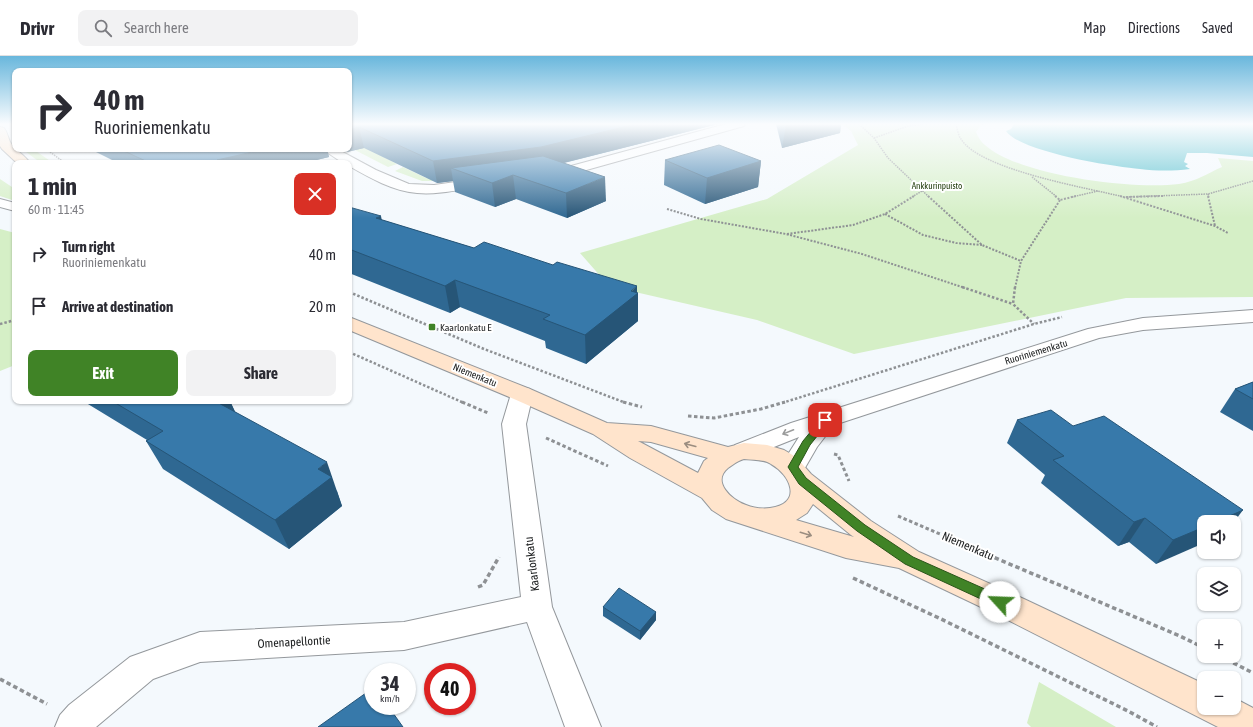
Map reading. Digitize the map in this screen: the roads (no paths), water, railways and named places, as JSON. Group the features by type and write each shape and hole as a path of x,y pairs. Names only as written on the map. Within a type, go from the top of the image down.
{"street":[{"path":"537,175 572,170 626,155"},
{"path":"352,165 402,186 416,189 434,189 496,181"},
{"path":"0,203 12,206"},
{"name":"Ruoriniemenkatu","path":"736,453 797,438 825,420 1095,333 1143,324 1253,316"},
{"name":"Niemenkatu","path":"352,323 522,394 601,429 639,452 711,491"},
{"name":"Kaarlonkatu","path":"522,394 514,424 537,607 583,727"},
{"name":"Niemenkatu","path":"601,429 651,434 736,453"},
{"name":"Ruoriniemenkatu","path":"797,438 798,474"},
{"path":"909,560 846,546 736,513 721,503 711,491 708,480 711,470 718,461 736,453 762,452 779,457 861,528 909,560 1013,608 1197,699"},
{"path":"755,518 770,519 784,515 794,509 802,501 804,491 798,474"},
{"name":"Omenapellontie","path":"77,722 142,668 200,647 404,636 537,607"},
{"path":"1231,715 1253,726"}],"water":[{"path":"1061,155 1186,155 1184,162 1188,164 1185,166 1190,169 1146,170 1090,162"},
{"path":"1234,155 1253,155 1253,157"}],"place":[{"name":"Kaarlonkatu E","path":"432,327"}],"park label":[{"name":"Ankkurinpuisto","path":"937,186"}]}
